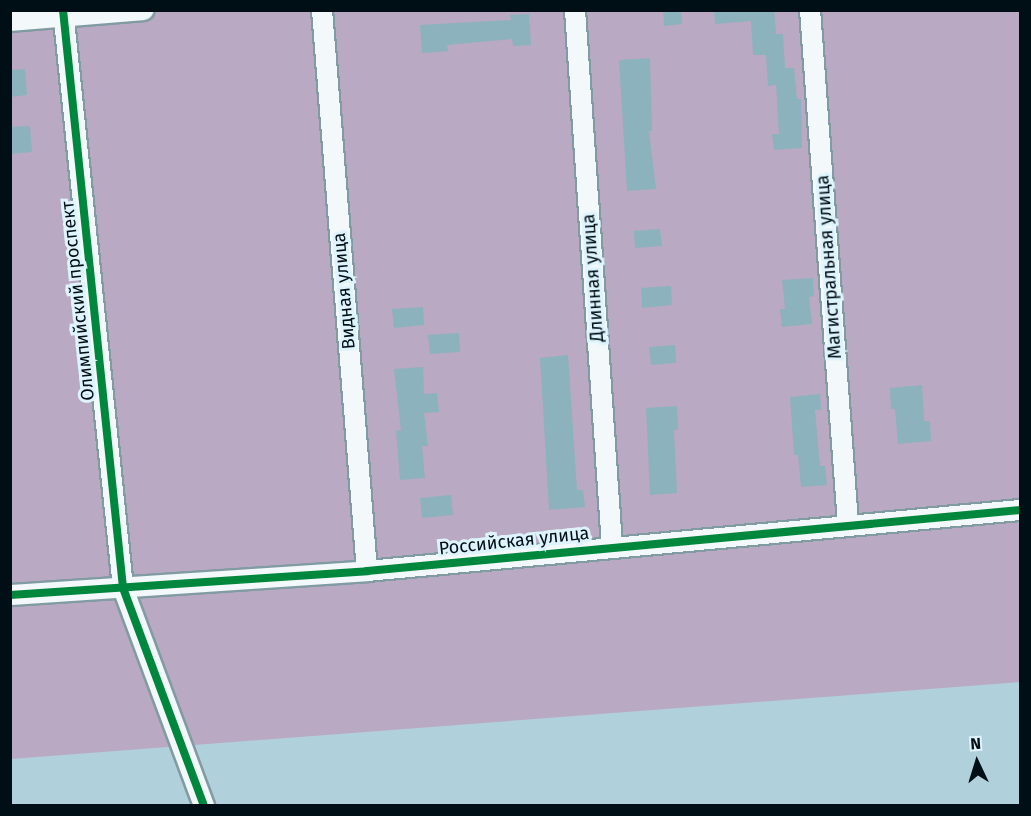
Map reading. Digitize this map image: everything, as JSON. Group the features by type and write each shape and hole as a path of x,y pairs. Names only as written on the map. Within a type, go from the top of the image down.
{"street":[{"path":"10,21 63,14 144,10"},
{"name":"Видная улица","path":"322,10 367,571"},
{"name":"Длинная улица","path":"574,10 612,546"},
{"name":"Магистральная улица","path":"810,10 848,524"},
{"name":"Олимпийский проспект","path":"63,14 123,588 204,806"},
{"name":"Российская улица","path":"10,595 367,571 612,546 1020,510"}],"shaded area":[{"path":"11,11 1020,11 1020,682 11,759"}],"building":[{"path":"663,10 681,10 682,24 664,26"},
{"path":"714,10 774,10 776,34 783,34 785,68 794,68 797,99 801,99 802,148 774,150 772,134 779,134 776,85 768,86 766,55 753,55 751,21 715,24"},
{"path":"529,14 531,45 513,46 512,39 447,45 448,51 422,53 420,25 511,20 510,15"},
{"path":"650,58 652,131 649,131 656,189 627,191 619,60"},
{"path":"25,69 27,95 10,97 10,70"},
{"path":"30,126 32,152 10,154 10,127"},
{"path":"660,229 662,246 635,248 634,231"},
{"path":"813,278 814,296 809,297 812,324 782,327 780,309 785,309 782,280"},
{"path":"671,286 672,305 642,308 641,288"},
{"path":"423,307 424,325 394,328 392,309"},
{"path":"459,333 460,352 430,354 428,335"},
{"path":"675,345 676,363 651,365 649,347"},
{"path":"568,355 577,490 583,490 585,507 549,510 540,358"},
{"path":"423,367 424,394 437,393 439,412 424,413 428,446 422,446 425,478 400,480 396,431 401,430 394,369"},
{"path":"922,385 924,421 930,421 931,441 898,444 895,409 891,409 890,388"},
{"path":"820,394 821,410 815,410 820,466 825,466 827,485 801,487 798,455 794,455 790,397"},
{"path":"677,406 678,430 674,430 677,493 650,495 646,408"},
{"path":"451,495 453,515 422,518 420,498"}],"cycle path":[{"path":"63,10 123,588 204,806"},
{"path":"10,595 367,571 1020,510"}]}
